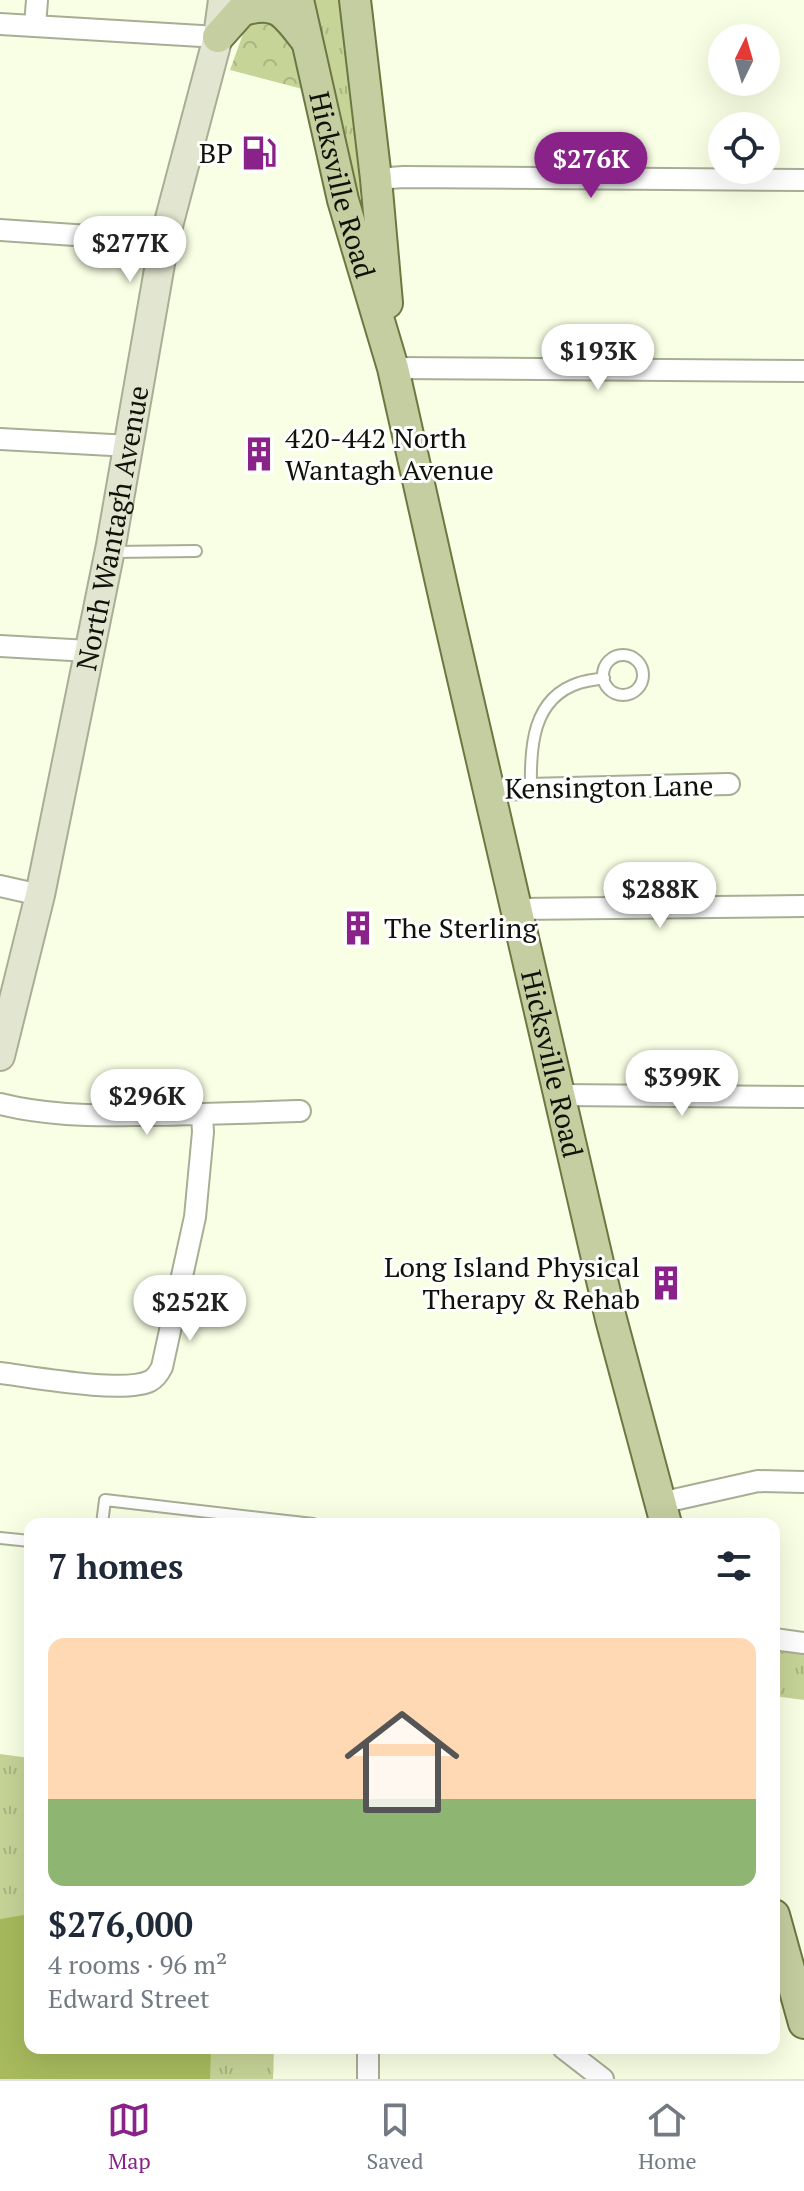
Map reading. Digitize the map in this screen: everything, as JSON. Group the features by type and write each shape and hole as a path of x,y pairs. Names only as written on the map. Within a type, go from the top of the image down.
{"main road":[{"name":"Hicksville Road","path":"298,0 343,200 393,368 611,1319 663,1513"},
{"name":"Hicksville Road","path":"355,0 376,179 393,368"},
{"path":"218,37 239,3 280,11 307,42"},
{"name":"North Wantagh Avenue","path":"0,1056 4,1021 40,895 110,552 164,241 218,37"},
{"path":"780,1935 802,2010"}],"street":[{"path":"35,26 37,0"},
{"path":"0,24 218,37"},
{"path":"376,179 804,180"},
{"path":"0,230 164,241"},
{"path":"393,368 804,371"},
{"path":"0,439 130,446"},
{"path":"0,646 89,651"},
{"name":"Kensington Lane","path":"489,790 729,784"},
{"path":"0,886 40,895"},
{"path":"516,909 804,906"},
{"path":"559,1095 804,1097"},
{"path":"0,1104 68,1116 300,1111"},
{"path":"0,1373 108,1386 147,1383 156,1377 162,1367 195,1217 202,1115"},
{"path":"663,1513 758,1481 804,1482"},
{"path":"780,1640 804,1643"},
{"path":"368,2054 368,2079"},
{"path":"571,2054 603,2079"}],"lane":[{"path":"110,552 196,551"},
{"path":"622,655 635,658 644,674 639,688 628,695 615,694 604,678 606,665 615,656 622,655"},
{"path":"531,788 531,743 545,710 571,686 604,678"},
{"path":"103,1518 105,1500 261,1518"},
{"path":"0,1538 24,1540"}],"green space":[{"path":"310,0 346,0 361,151 359,220"},
{"path":"248,20 287,21 306,90 230,70"},
{"path":"780,1651 804,1654 804,1700 780,1697"},
{"path":"0,1754 24,1757 24,2054 274,2054 273,2079 0,2079"}],"shaded area":[{"path":"24,1915 24,2054 211,2054 210,2079 0,2079 0,1919"}],"place":[{"name":"BP","path":"259,153"},
{"name":"420-442 North Wantagh Avenue","path":"259,454"},
{"name":"The Sterling","path":"358,928"},
{"name":"Long Island Physical Therapy & Rehab","path":"666,1283"}]}
